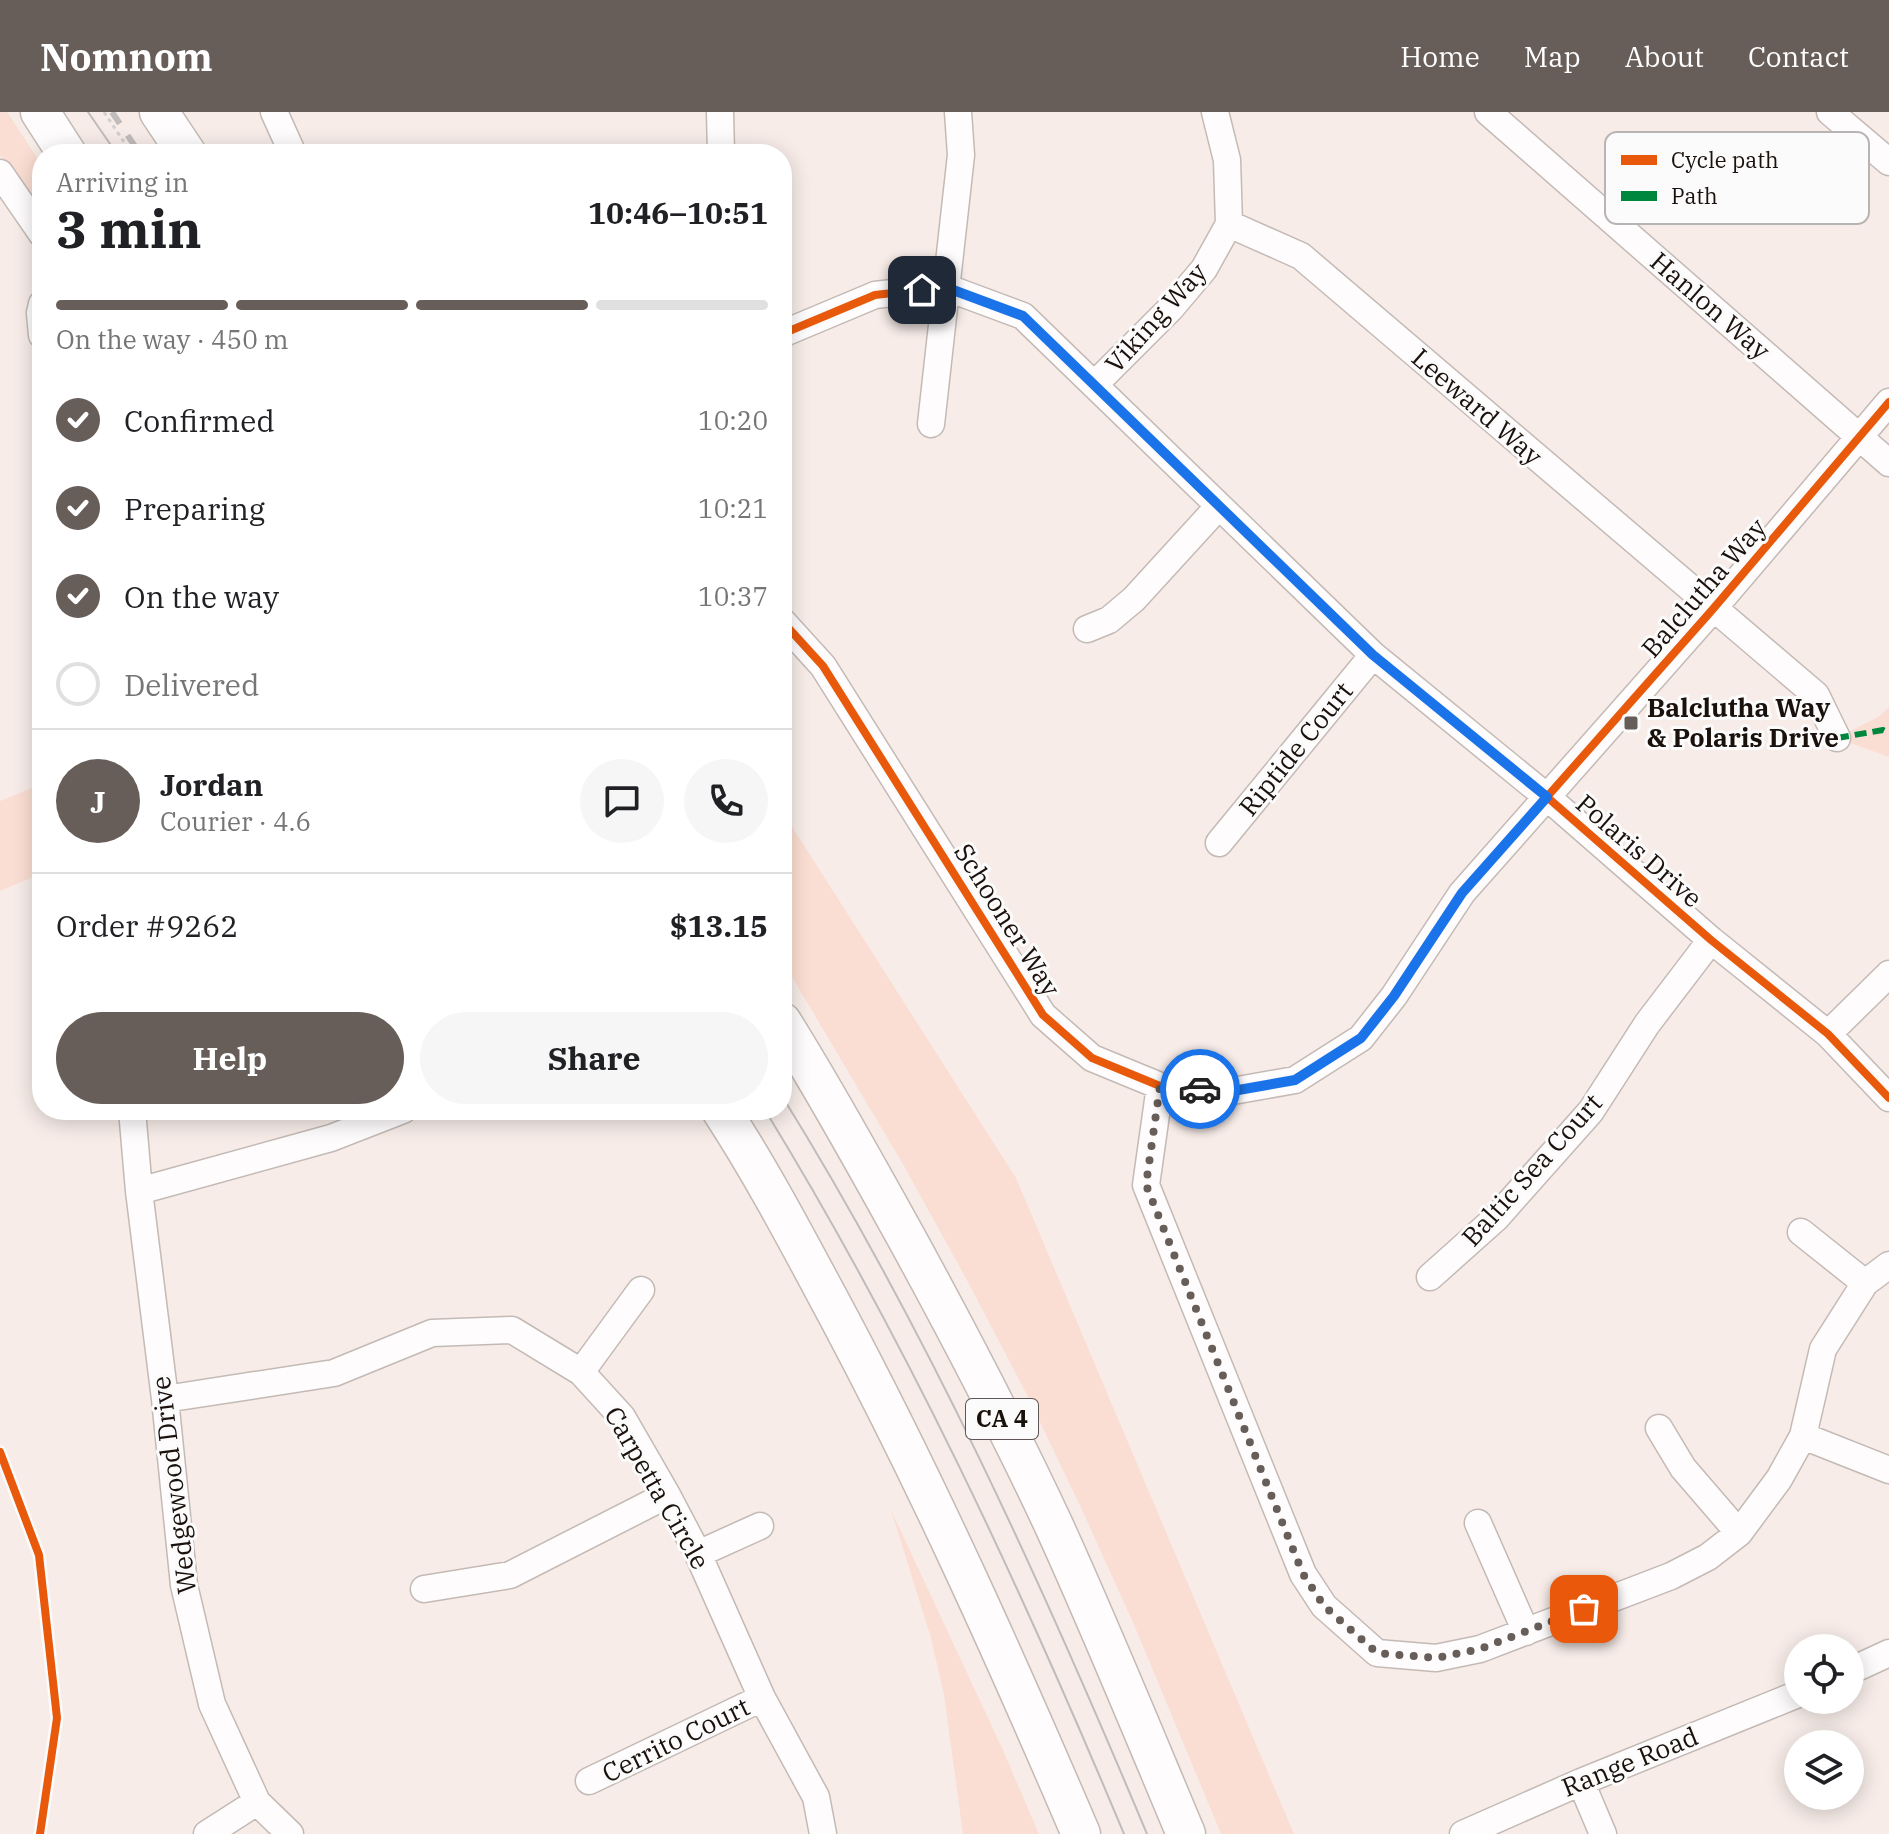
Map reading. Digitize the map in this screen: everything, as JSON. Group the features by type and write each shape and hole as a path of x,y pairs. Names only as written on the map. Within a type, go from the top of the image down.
{"highway":[{"path":"40,112 61,144"},
{"path":"159,112 180,144"},
{"name":"CA 4","path":"792,1038 939,1298 1005,1427 1104,1638 1186,1834"},
{"path":"727,1120 800,1244 914,1463 1081,1834"}],"street":[{"path":"274,112 288,144"},
{"path":"720,112 721,144"},
{"path":"931,424 961,155 958,112"},
{"path":"1215,112 1227,160 1229,224"},
{"name":"Hanlon Way","path":"1488,112 1605,214"},
{"path":"1830,112 1854,132"},
{"path":"1869,145 1889,162"},
{"path":"0,173 32,219"},
{"name":"Viking Way","path":"1095,384 1188,289 1204,269 1229,224"},
{"name":"Leeward Way","path":"1229,224 1301,256 1816,695 1837,738"},
{"name":"Hanlon Way","path":"1616,224 1889,463"},
{"name":"Polaris Drive","path":"792,330 875,295 945,287 1023,316 1373,655 1547,797 1711,940 1828,1034 1889,1098"},
{"name":"Balclutha Way","path":"1547,797 1713,609 1889,402"},
{"path":"1087,629 1109,620 1134,599 1219,506"},
{"name":"Schooner Way","path":"792,632 823,666 1043,1015 1092,1058 1160,1086 1227,1092 1295,1080 1361,1038 1394,996 1462,893 1547,797"},
{"name":"Riptide Court","path":"1219,843 1373,655"},
{"name":"Baltic Sea Court","path":"1430,1277 1496,1218 1591,1111 1647,1024 1711,940"},
{"path":"1828,1034 1889,974"},
{"path":"1160,1086 1146,1185 1303,1574 1324,1606 1377,1653 1436,1658 1480,1649 1671,1576 1708,1557 1739,1533 1779,1479 1803,1436 1823,1349 1865,1283 1889,1265"},
{"name":"Wedgewood Drive","path":"133,1120 184,1585 212,1704 257,1802 290,1834"},
{"path":"139,1191 331,1138 377,1120"},
{"path":"1801,1232 1865,1283"},
{"path":"581,1372 641,1290"},
{"name":"Carpetta Circle","path":"165,1399 334,1373 432,1333 512,1330 581,1372 622,1417 698,1554 762,1698 816,1797 823,1834"},
{"path":"1659,1428 1683,1468 1739,1533"},
{"path":"1803,1436 1889,1470"},
{"path":"424,1589 510,1575 667,1495"},
{"path":"1478,1523 1526,1632"},
{"path":"698,1554 760,1526"},
{"path":"1864,1665 1889,1653"},
{"name":"Cerrito Court","path":"589,1781 762,1698"},
{"name":"Range Road","path":"1463,1834 1581,1782 1784,1700"},
{"path":"1581,1782 1603,1834"},
{"path":"207,1834 257,1802"}],"path":[{"path":"104,112 125,144"}],"shaded area":[{"path":"0,112 7,112 32,150 32,205 0,155"},
{"path":"1889,707 1889,757 1837,738 1878,717"},
{"path":"32,788 32,877 0,891 0,801"},
{"path":"792,827 1016,1178 1294,1834 1221,1834 1135,1627 1083,1512 1027,1395 904,1166 792,977"},
{"path":"891,1510 1039,1834 963,1834 944,1695 931,1638"}],"tram line":[{"path":"88,112 110,144"},
{"path":"792,1113 885,1274 979,1458 1066,1645 1147,1834"},
{"path":"771,1120 866,1285 958,1465 1044,1648 1124,1834"}],"railway":[{"path":"112,112 133,144"}],"marked path":[{"path":"1837,738 1883,730 1889,733"}],"cycle path":[{"path":"792,330 875,295 945,287 1023,316 1373,655 1547,797 1711,940 1828,1034 1889,1098"},
{"path":"792,632 823,666 1043,1015 1092,1058 1160,1086 1227,1092 1295,1080 1361,1038 1394,996 1462,893 1713,609 1889,402"},
{"path":"0,1452 39,1555 57,1718 40,1834"}],"way so far":[{"path":"1200,1089 1160,1086 1146,1185 1303,1574 1324,1606 1377,1653 1436,1658 1480,1649 1584,1609"}],"place":[{"name":"Balclutha Way & Polaris Drive","path":"1631,723"}],"route":[{"path":"922,290 945,287 1023,316 1373,655 1547,797 1462,893 1394,996 1361,1038 1295,1080 1227,1092 1200,1089"}]}
